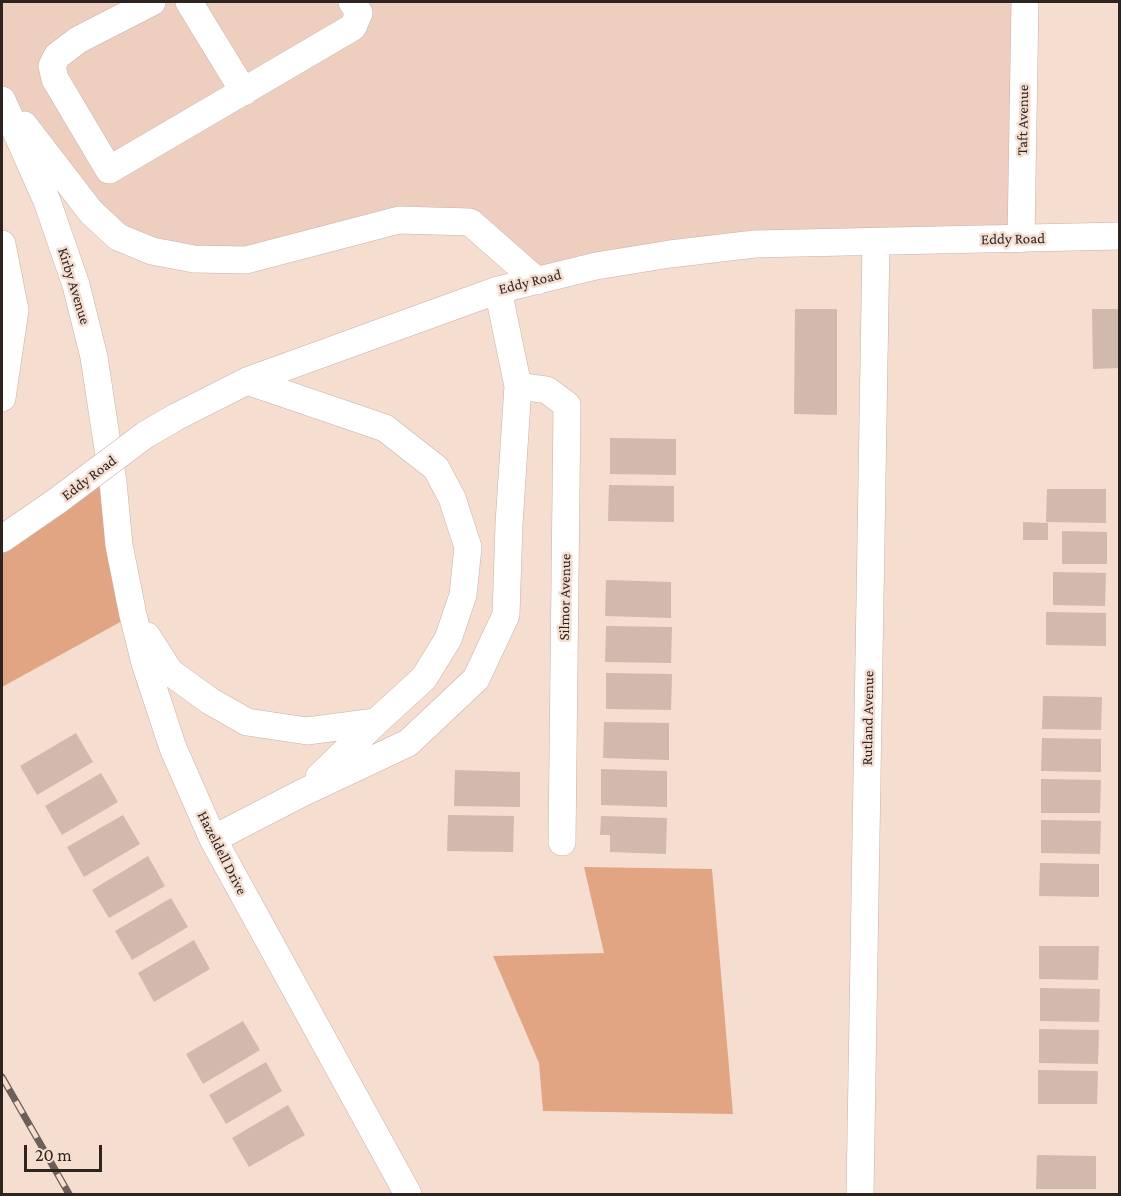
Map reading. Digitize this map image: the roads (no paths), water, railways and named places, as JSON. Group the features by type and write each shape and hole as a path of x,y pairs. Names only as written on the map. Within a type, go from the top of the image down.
{"street":[{"path":"152,2 78,40 57,56 52,66 55,79 109,170 354,27 358,13 352,2"},
{"path":"189,2 244,92"},
{"name":"Taft Avenue","path":"1021,238 1025,2"},
{"path":"2,98 91,212 118,237 152,251 194,259 246,260 399,220 470,222 537,281"},
{"name":"Kirby Avenue","path":"2,98 47,201 76,285 94,357 113,482"},
{"name":"Eddy Road","path":"2,539 145,435 247,381 498,290 596,266 755,244 1119,236"},
{"name":"Rutland Avenue","path":"860,1194 876,242"},
{"path":"2,244 15,310 2,398"},
{"path":"213,839 302,793 408,743 476,679 506,615 518,386 498,290"},
{"path":"247,381 385,428 436,468 452,498 468,547 463,595 448,639 424,678 302,793"},
{"name":"Silmor Avenue","path":"518,386 547,390 567,405 562,842"},
{"name":"Hazeldell Drive","path":"113,482 120,545 134,615 145,663 173,748 213,839 408,1194"},
{"path":"134,615 170,672 210,701 247,722 307,731 376,722"}],"railway":[{"path":"2,1077 69,1194"}]}
